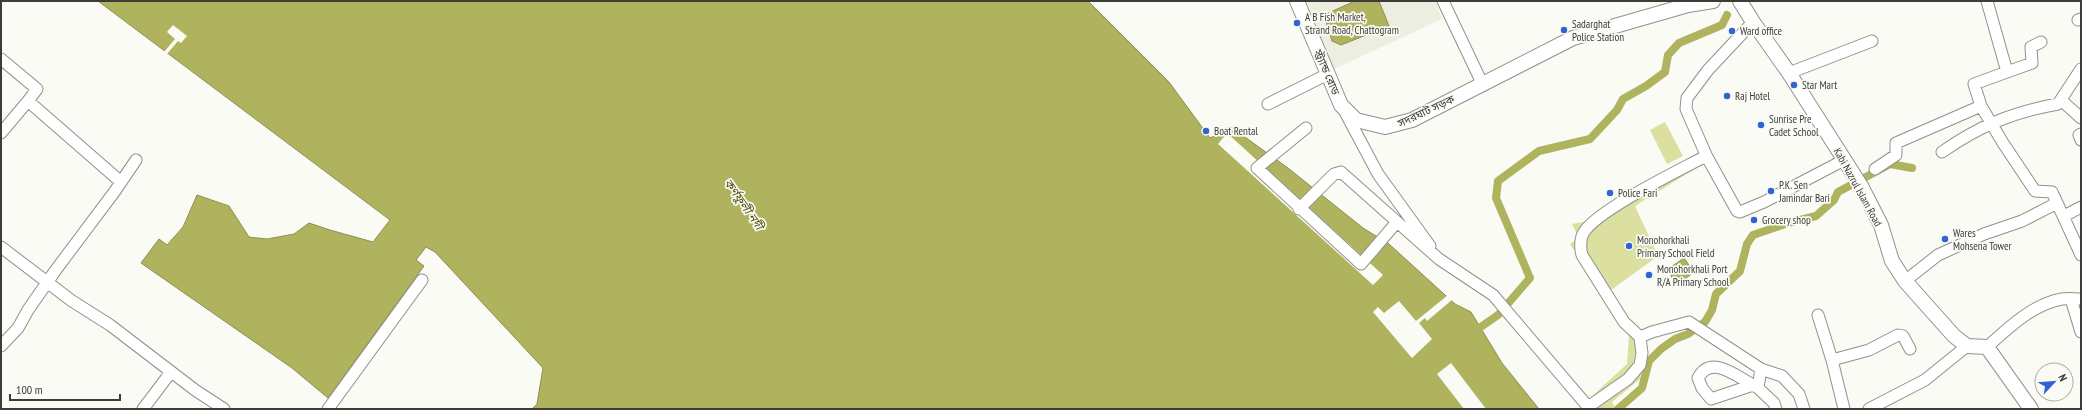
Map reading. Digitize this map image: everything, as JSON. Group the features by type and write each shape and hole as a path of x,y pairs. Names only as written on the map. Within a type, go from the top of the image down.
{"main road":[{"name":"স্ট্র্যান্ড রোড","path":"1297,1 1341,105 1356,120 1376,125"},
{"name":"সদরঘাট সড়ক","path":"1376,125 1385,127 1395,126 1412,120 1481,81 1573,38 1684,2 1713,1"},
{"name":"Kabi Nazrul Islam Road","path":"1740,1 1789,73 1858,182 1881,225 1892,261 1905,282 1941,323 1967,346"},
{"path":"1967,346 1987,347 2031,409"}],"street":[{"path":"1443,1 1481,81"},
{"path":"1986,1 2007,72"},
{"path":"1753,22 1708,70 1687,98 1686,109 1706,156 1738,212 1764,202 1844,160"},
{"path":"1789,73 1872,41"},
{"path":"2041,42 2032,46 2032,63 1974,84 1982,106 1991,122 2035,191 2052,192 2081,255"},
{"path":"1,59 37,89 1,133"},
{"path":"1942,152 1978,128 1991,122 2019,112 2058,104 2081,69"},
{"path":"1268,104 1328,74"},
{"path":"2061,100 2081,118"},
{"path":"28,101 121,182"},
{"path":"1341,105 1378,174 1439,259"},
{"path":"1875,169 1896,155 1896,143 1982,106"},
{"path":"1306,128 1257,168 1361,264 1393,226"},
{"path":"2081,134 2079,135 2081,140"},
{"path":"1300,209 1334,174 1341,172 1393,226 1493,295 1517,321 1589,408 1628,379 1640,365 1642,352 1640,338 1624,322 1582,255 1580,249 1583,233 1587,227 1612,209 1706,156"},
{"path":"1,346 18,328 28,310 70,248 97,217 136,160"},
{"path":"1905,282 1938,255 1984,234 2022,221 2057,203"},
{"path":"2064,216 2081,207"},
{"path":"1,246 72,301 110,325 171,372 224,409"},
{"path":"328,409 422,280"},
{"path":"1987,347 2010,326 2036,309 2063,298 2076,299 2081,332"},
{"path":"1818,315 1832,360 1844,409"},
{"path":"1640,338 1652,332 1688,322 1761,369 1782,376 1798,394 1804,409"},
{"path":"1832,360 1869,350 1898,335 1903,336 1910,349"},
{"path":"1869,409 1925,380 1967,346"},
{"path":"1761,369 1755,386 1774,403 1776,409"},
{"path":"143,409 171,372"}],"shaded area":[{"path":"1307,1 1435,1 1442,19 1334,69"},
{"path":"1665,122 1683,156 1667,164 1650,130"},
{"path":"1704,163 1635,206 1658,256 1611,290 1632,328 1647,340 1640,379 1612,402 1616,409 1597,409 1589,399 1627,364 1629,336 1570,244 1579,238 1572,224 1595,220"}],"water":[{"name":"কর্ণফুলী নদী","path":"98,1 1088,1 1169,82 1210,138 1231,127 1288,168 1363,228 1389,244 1455,304 1471,312 1502,363 1539,409 532,409 537,404 543,368 435,252 426,247 416,260 424,266 328,398 292,368 141,263 159,239 167,245 183,227 197,195 229,206 249,237 267,239 294,234 309,223 373,242 390,220"},
{"path":"1355,1 1379,1 1389,26 1341,45 1332,41 1324,15"},
{"path":"1684,258 1694,272 1676,286 1668,269"}],"pier":[{"path":"173,25 187,36 181,43 178,41 167,54 164,52 175,39 167,32"},
{"path":"1227,133 1383,275 1373,285 1218,144"},
{"path":"1448,295 1453,299 1427,321 1425,318 1419,323 1432,339 1412,358 1373,312 1378,307 1384,313 1399,301 1416,321"},
{"path":"1451,363 1486,409 1464,409 1437,374"}],"waterway":[{"path":"1472,333 1498,315 1530,278 1496,198 1498,181 1539,151 1590,139 1617,110 1623,99 1646,86 1665,72 1668,55 1679,43 1722,25 1727,15"},
{"path":"1618,409 1642,388 1649,361 1661,349 1675,339 1688,334 1705,322 1712,310 1716,294 1740,271 1747,244 1753,235 1788,223 1816,216 1834,200 1838,192 1890,164 1912,168"}],"place":[{"name":"A B Fish Market, Strand Road, Chattogram","path":"1297,23"},
{"name":"Sadarghat Police Station","path":"1564,30"},
{"name":"Ward office","path":"1732,31"},
{"name":"Star Mart","path":"1794,85"},
{"name":"Raj Hotel","path":"1727,96"},
{"name":"Sunrise Pre Cadet School","path":"1761,125"},
{"name":"Boat Rental","path":"1206,131"},
{"name":"P.K. Sen Jamindar Bari","path":"1771,191"},
{"name":"Police Fari","path":"1610,193"},
{"name":"Grocery shop","path":"1754,220"},
{"name":"Wares Mohsena Tower","path":"1945,239"},
{"name":"Monohorkhali Primary School Field","path":"1629,246"},
{"name":"Monohorkhali Port R/A Primary School","path":"1649,275"}]}
